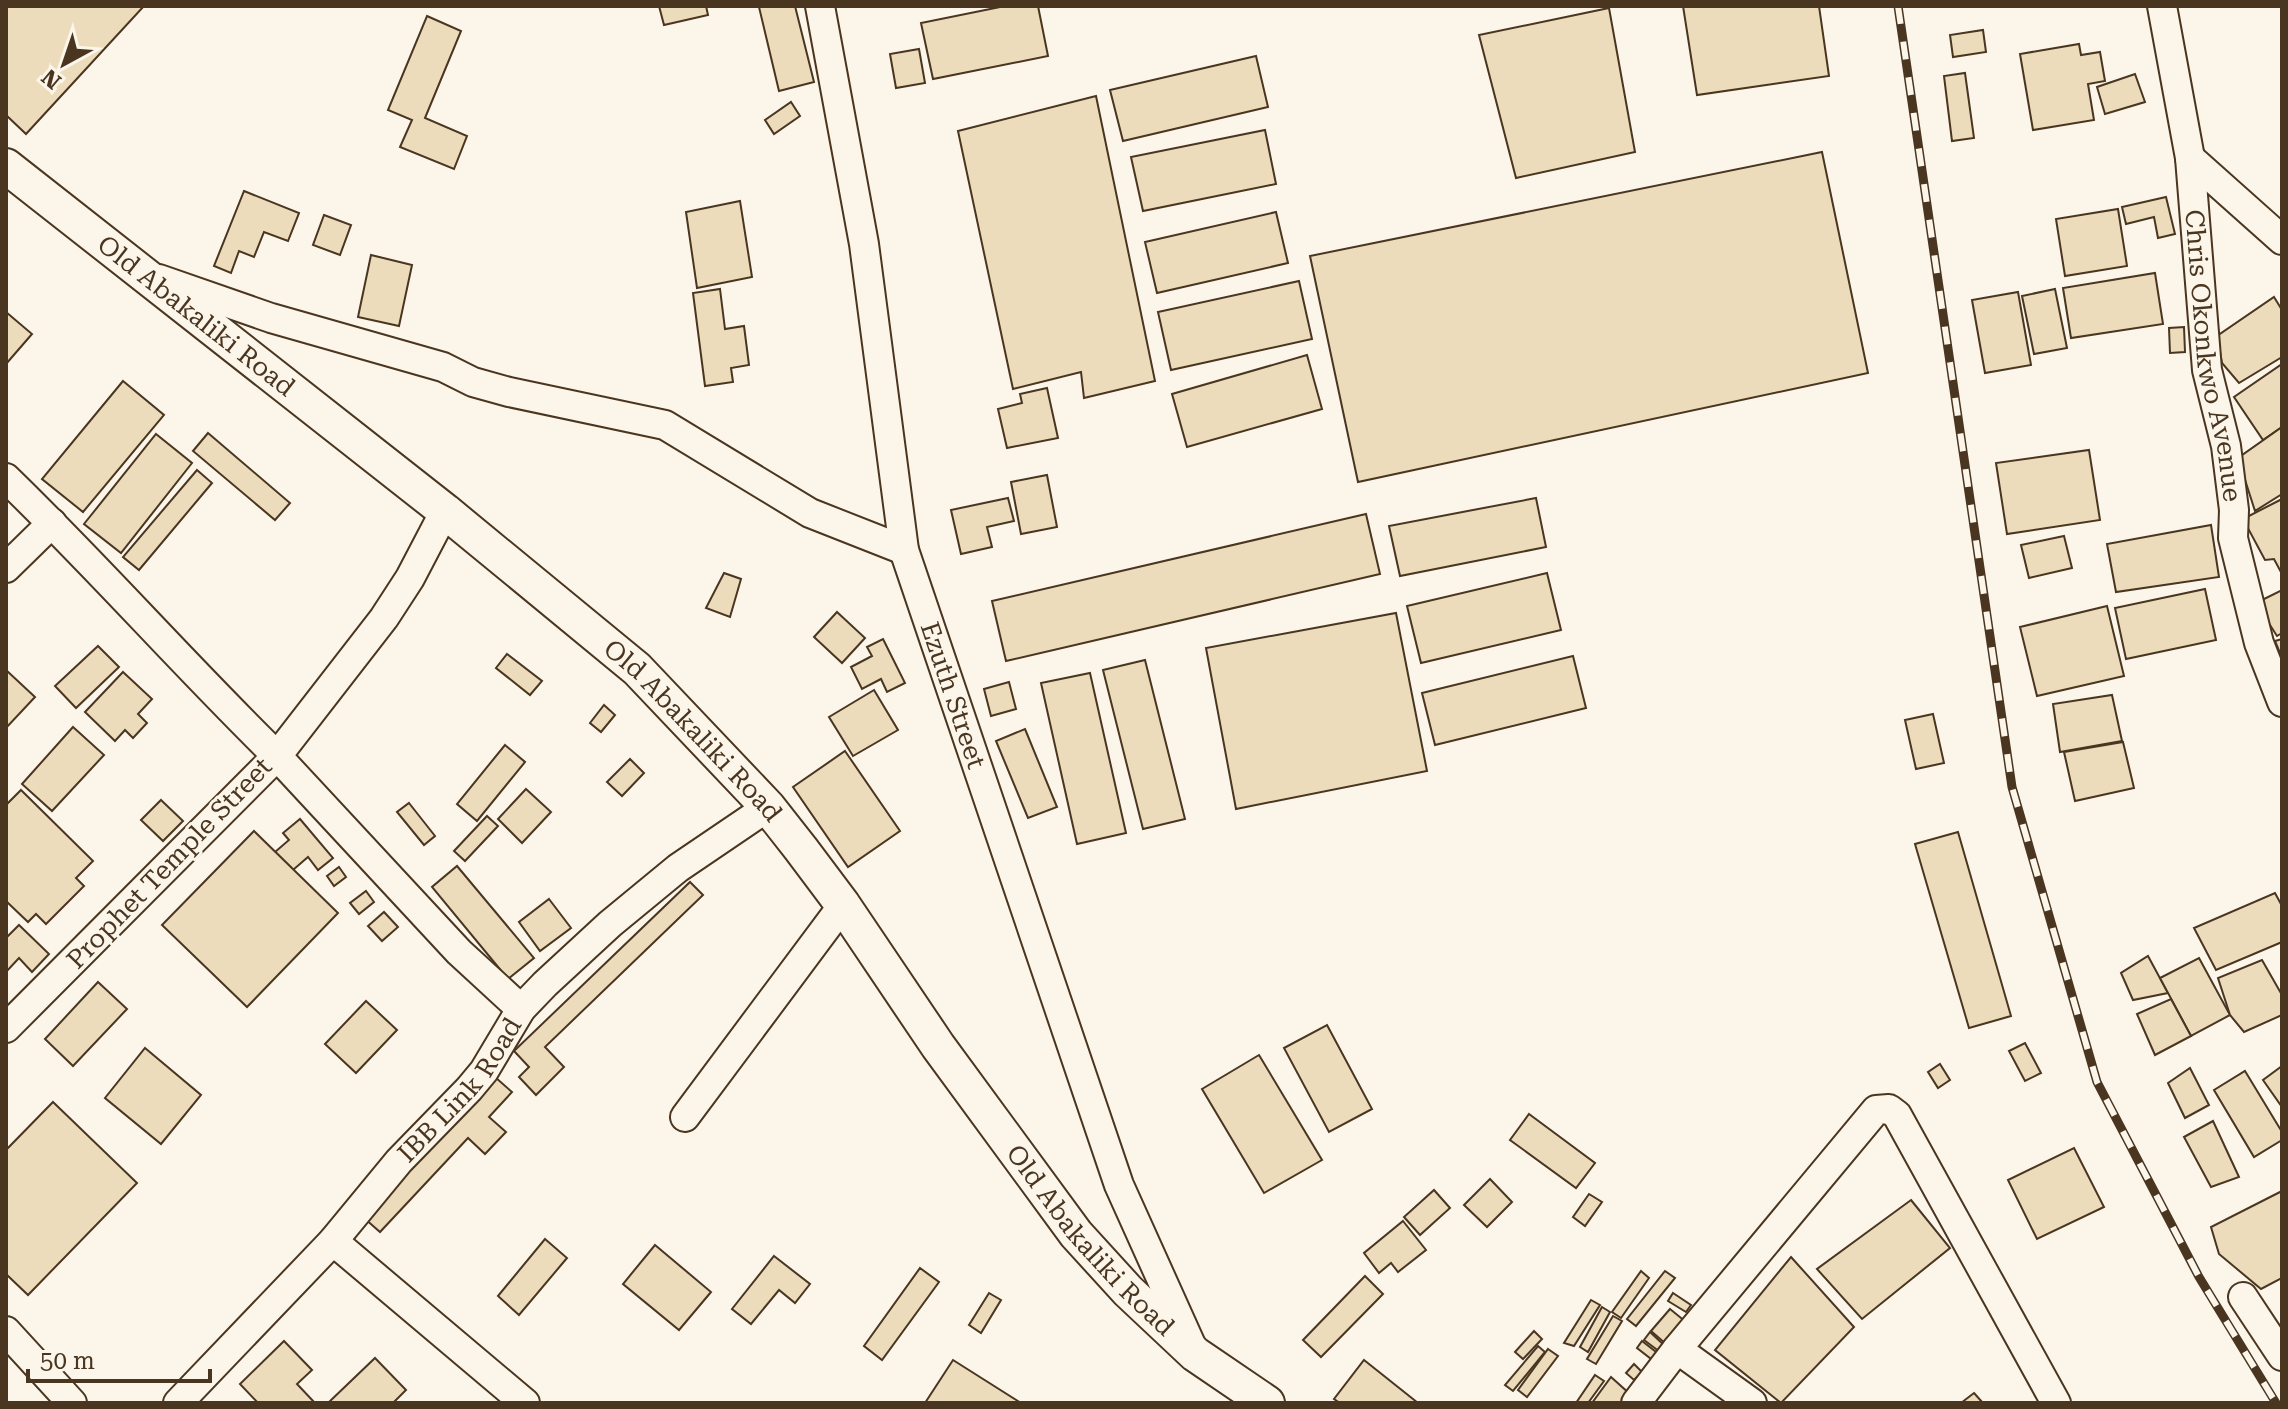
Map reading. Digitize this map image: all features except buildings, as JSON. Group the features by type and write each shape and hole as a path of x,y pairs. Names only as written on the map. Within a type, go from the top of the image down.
{"main road":[{"name":"Old Abakaliki Road","path":"6,166 445,511 637,669 768,807 843,905 947,1058 1076,1234 1128,1291 1195,1354 1267,1403"}],"street":[{"name":"Ezuth Street","path":"820,6 864,244 904,550 1119,1185 1195,1354"},
{"name":"Chris Okonkwo Avenue","path":"2162,6 2190,158 2207,370 2226,446 2234,510 2233,538 2259,643 2282,702"},
{"path":"2190,158 2282,240"},
{"path":"146,274 271,318 443,367 473,382 665,425 810,513 904,550"},
{"name":"Prophet Temple Street","path":"6,478 203,684 277,756 6,1028"},
{"path":"445,511 410,578 384,618 277,756 459,952 521,1009"},
{"path":"6,568 52,523"},
{"name":"IBB Link Road","path":"178,1403 333,1241 399,1161 484,1071 521,1009 545,984 621,914 678,868 768,807"},
{"path":"685,1117 843,905"},
{"path":"1636,1403 1677,1349 1876,1110 1889,1109 1897,1115 2056,1403"},
{"path":"333,1241 525,1403"},
{"path":"2243,1297 2282,1356"},
{"path":"6,1331 72,1403"},
{"path":"1677,1349 1752,1403"}],"railway":[{"path":"1898,6 2012,787 2097,1082 2199,1277 2276,1403"}]}
